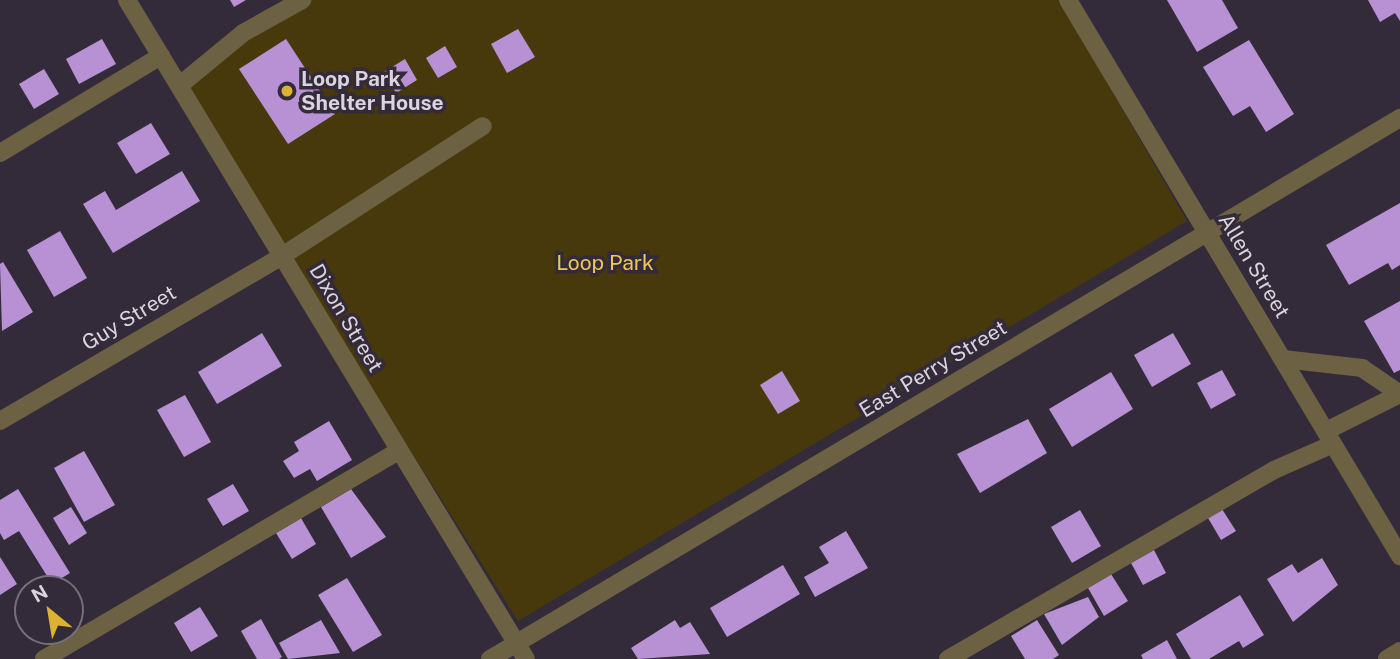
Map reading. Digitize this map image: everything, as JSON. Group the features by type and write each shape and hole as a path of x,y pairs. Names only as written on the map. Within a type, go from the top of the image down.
{"street":[{"name":"Dixon Street","path":"127,0 521,651"},
{"path":"180,85 243,33 302,0"},
{"name":"Allen Street","path":"1068,0 1400,556"},
{"path":"0,153 161,56"},
{"name":"East Perry Street","path":"490,659 521,651 1400,118"},
{"name":"Guy Street","path":"0,421 282,256 483,126"},
{"path":"948,659 1400,394 1362,368 1283,359"},
{"path":"44,659 399,451"},
{"path":"1387,659 1400,651"}],"green space":[{"name":"Loop Park","path":"302,0 1059,0 1187,221 518,621 180,85"}],"building":[{"path":"230,0 246,0 234,7"},
{"path":"1167,0 1222,0 1238,28 1197,52"},
{"path":"1368,0 1400,0 1400,21 1395,13 1380,22"},
{"path":"518,29 535,57 507,73 491,44"},
{"path":"102,39 116,64 79,84 66,59"},
{"name":"Loop Park Shelter House","path":"286,39 335,114 288,144 239,69"},
{"path":"1249,40 1294,114 1266,132 1250,106 1233,116 1203,67"},
{"path":"445,46 457,67 438,78 426,58"},
{"path":"405,59 417,80 396,93 384,72"},
{"path":"44,69 59,94 34,109 19,84"},
{"path":"151,123 170,154 136,174 117,143"},
{"path":"182,171 200,201 113,253 83,204 105,191 116,210"},
{"path":"1400,203 1400,265 1392,270 1388,263 1349,285 1326,245"},
{"path":"60,231 87,278 54,297 27,250"},
{"path":"3,262 33,312 2,331 0,264"},
{"path":"1400,301 1400,370 1394,373 1364,321"},
{"path":"262,333 282,366 217,404 198,372"},
{"path":"1173,333 1191,364 1152,387 1134,355"},
{"path":"1222,370 1236,395 1211,409 1197,383"},
{"path":"782,371 800,401 778,414 760,385"},
{"path":"1111,372 1133,409 1072,447 1049,409"},
{"path":"185,395 211,442 184,457 157,410"},
{"path":"1028,419 1047,453 980,493 957,454"},
{"path":"329,421 352,460 317,481 310,469 294,478 283,461 299,451 294,442"},
{"path":"84,451 115,505 84,522 54,468"},
{"path":"233,484 249,511 223,526 207,499"},
{"path":"18,489 70,573 46,575 19,531 4,540 0,533 0,500"},
{"path":"351,489 386,537 351,558 321,507"},
{"path":"71,507 87,533 69,545 53,518"},
{"path":"1222,509 1236,531 1221,540 1208,518"},
{"path":"1080,510 1101,546 1072,563 1051,527"},
{"path":"301,518 316,544 292,559 276,533"},
{"path":"846,531 868,568 815,597 804,577 829,563 819,547"},
{"path":"1154,550 1166,573 1143,585 1131,563"},
{"path":"0,557 14,579 14,586 0,595"},
{"path":"1322,558 1338,585 1293,622 1267,579 1292,564 1298,573"},
{"path":"783,565 800,594 727,637 710,608"},
{"path":"1111,574 1128,601 1104,616 1088,588"},
{"path":"347,578 382,635 353,652 318,595"},
{"path":"1240,595 1264,635 1243,648 1239,641 1209,659 1191,659 1176,634"},
{"path":"1088,597 1099,617 1062,645 1044,614"},
{"path":"200,607 218,636 191,652 174,623"},
{"path":"261,619 282,657 279,659 257,659 241,631"},
{"path":"321,620 340,653 288,659 279,643"},
{"path":"675,620 680,628 690,622 710,654 638,659 631,648"},
{"path":"1037,620 1059,655 1053,659 1025,659 1011,636"},
{"path":"1167,640 1177,659 1143,659 1141,655"}],"place":[{"name":"Loop Park Shelter House","path":"287,91"}]}
